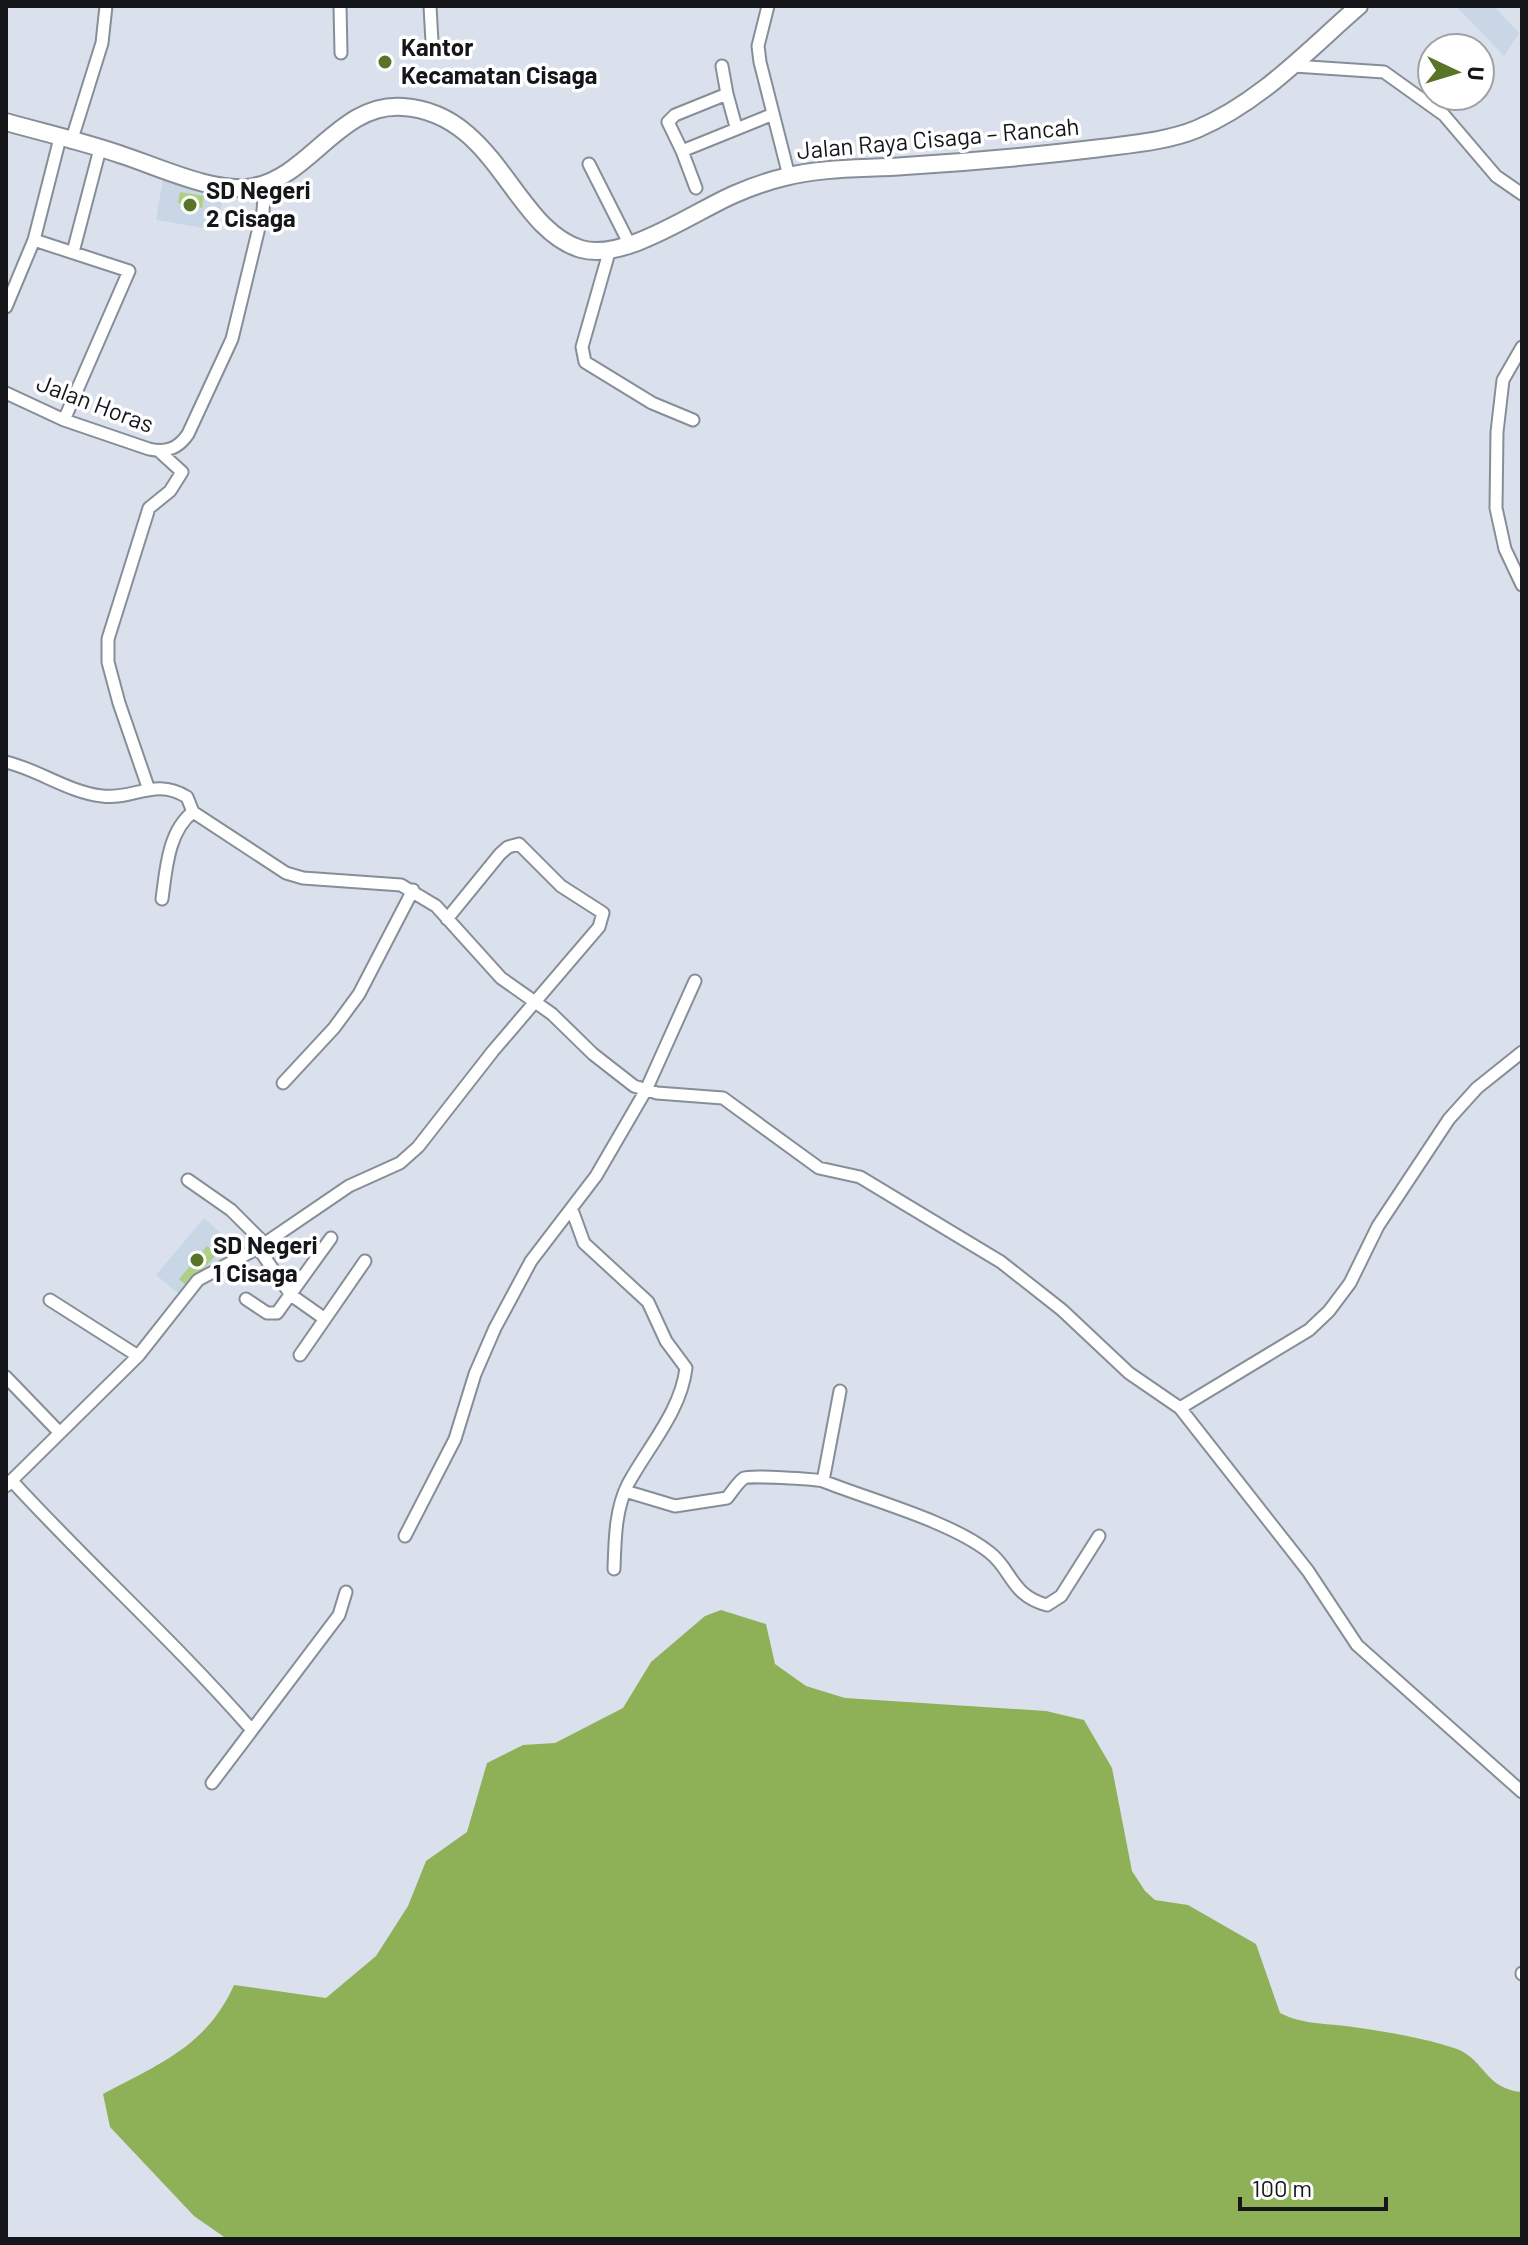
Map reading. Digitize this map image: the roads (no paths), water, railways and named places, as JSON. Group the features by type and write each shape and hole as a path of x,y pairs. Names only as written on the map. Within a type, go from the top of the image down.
{"main road":[{"name":"Jalan Raya Cisaga – Rancah","path":"265,184 357,119 384,107 431,111 464,131 558,236 579,248 610,249 674,225 733,194 789,176 1038,156 1181,134 1215,120 1294,66 1359,6"},
{"path":"6,122 227,187 265,184"}],"street":[{"path":"6,307 34,240 102,43 106,6"},
{"path":"340,6 341,53"},
{"path":"430,6 432,42"},
{"path":"768,6 758,46 771,115 789,176"},
{"path":"722,66 736,127"},
{"path":"1294,66 1384,72 1444,115 1496,176 1522,194"},
{"path":"696,188 668,124 670,118 727,94"},
{"path":"682,151 771,115"},
{"path":"73,252 100,149"},
{"path":"589,164 629,243"},
{"name":"Jalan Horas","path":"6,393 64,420 159,451 177,446 188,434 229,348 263,211 265,184"},
{"path":"34,240 127,268 129,275 64,420"},
{"path":"610,249 582,347 585,362 652,403 693,420"},
{"path":"1522,347 1503,380 1497,432 1496,508 1505,549 1522,585"},
{"path":"148,787 119,703 107,651 149,508 170,491 182,472 159,451"},
{"path":"6,762 97,796 123,795 148,787 177,791 187,797 193,812 294,876 401,885 413,890 436,906 501,978 536,1001 614,1072 646,1090 723,1098 819,1168 860,1177 1001,1262 1062,1310 1129,1373 1180,1408 1308,1571 1357,1645 1522,1792"},
{"path":"162,899 171,848 179,827 193,812"},
{"path":"251,1729 180,1649 9,1484 58,1431 96,1400 138,1356 193,1284 261,1245 349,1186 400,1163 418,1147 603,919 600,909 568,892 526,847 513,845 447,919"},
{"path":"283,1083 334,1028 359,994 413,890"},
{"path":"405,1536 455,1439 475,1374 495,1328 531,1261 596,1176 646,1090 695,981"},
{"path":"1180,1408 1309,1330 1329,1311 1350,1283 1378,1226 1449,1119 1477,1088 1522,1052"},
{"path":"188,1180 231,1210 261,1245 291,1295 325,1319"},
{"path":"572,1210 584,1243 641,1293 666,1341 686,1368 676,1402 625,1491 617,1517 614,1569"},
{"path":"246,1299 274,1314 331,1238"},
{"path":"300,1355 365,1261"},
{"path":"50,1300 138,1356"},
{"path":"6,1377 58,1431"},
{"path":"823,1481 840,1391"},
{"path":"625,1491 675,1506 727,1498 742,1479 752,1475 774,1480 823,1481 954,1532 991,1553 1010,1582 1036,1602 1047,1605 1061,1596 1099,1536"},
{"path":"212,1783 339,1615 346,1592"}],"place":[{"name":"Kantor Kecamatan Cisaga","path":"385,62"},
{"name":"SD Negeri 2 Cisaga","path":"190,205"},
{"name":"SD Negeri 1 Cisaga","path":"197,1260"}]}
